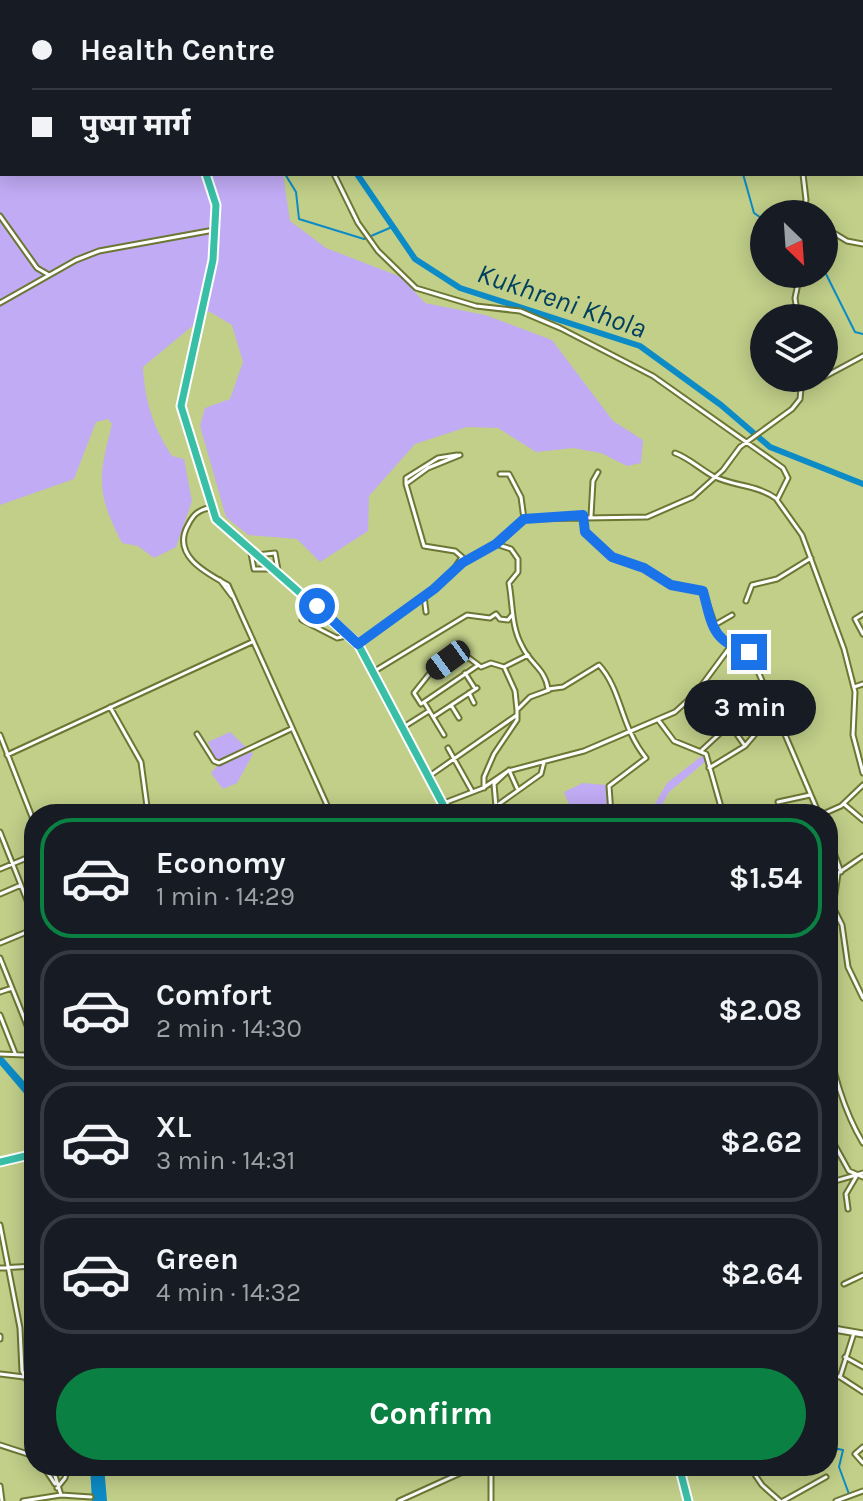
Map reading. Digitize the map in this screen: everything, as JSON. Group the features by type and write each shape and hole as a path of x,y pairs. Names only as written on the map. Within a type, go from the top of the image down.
{"highway":[{"path":"207,176 216,205 213,260 181,406 216,519 252,554 350,634 358,644 442,804"},
{"path":"0,1162 24,1156"},
{"path":"682,1476 688,1501"}],"street":[{"path":"335,176 358,223 378,251 416,288 476,306 520,311 653,376 787,473 788,478 777,499"},
{"path":"803,176 806,200"},
{"path":"0,216 37,268 49,275"},
{"path":"0,303 99,251 214,230"},
{"path":"838,236 863,244"},
{"path":"838,369 863,356"},
{"path":"358,644 452,572 496,544 524,519 583,515 614,519 657,515 693,497 723,470 747,442 792,409 800,399 801,392"},
{"path":"675,453 713,476 733,483 745,482 777,499 802,535 844,649 854,687 853,735 863,773"},
{"path":"406,484 428,468 460,455 438,458 406,478 406,484 424,546 455,551 462,557 452,572"},
{"path":"591,516 593,481 598,472"},
{"path":"500,474 509,474 519,494 524,519"},
{"path":"212,507 196,512 186,529 184,544 195,565 228,585 326,804"},
{"path":"583,515 585,532 612,557 644,568 671,585 703,591 713,626 730,647 749,652 816,804"},
{"path":"496,544 511,549 518,559 518,572 509,583 512,615 522,647 544,671 549,690"},
{"path":"252,554 275,553 274,572"},
{"path":"746,601 752,585 777,579 811,558"},
{"path":"424,596 426,612"},
{"path":"373,672 467,615 490,618 497,614 498,618 508,620 512,615"},
{"path":"863,614 855,619 863,634"},
{"path":"713,626 732,615"},
{"path":"302,620 337,638 350,634"},
{"path":"7,755 252,642"},
{"path":"442,804 484,788 509,770 544,762 659,721 685,705 730,647"},
{"path":"477,666 469,658 459,659 459,654 452,657 420,683 414,693 421,704 477,666 491,663 504,667 528,655"},
{"path":"484,788 484,777 494,754 517,713 530,697 563,687 599,665 616,691 628,733 646,758 609,786 610,804"},
{"path":"504,667 515,691 517,713"},
{"path":"433,717 476,688 465,673"},
{"path":"854,687 863,684"},
{"path":"702,750 767,690"},
{"path":"469,693 474,703"},
{"path":"424,702 444,735"},
{"path":"451,705 459,718"},
{"path":"110,707 141,762 147,804"},
{"path":"709,768 745,746 776,710"},
{"path":"402,728 429,711"},
{"path":"428,777 517,713"},
{"path":"659,721 674,741 702,750"},
{"path":"725,727 736,733 745,746"},
{"path":"197,734 214,761 219,763 291,729"},
{"path":"0,735 27,804"},
{"path":"448,748 472,791"},
{"path":"702,750 720,804"},
{"path":"500,804 541,774 544,762"},
{"path":"509,770 518,789"},
{"path":"496,804 494,784 509,770"},
{"path":"838,807 863,785"},
{"path":"778,802 811,795"},
{"path":"844,804 863,820"},
{"path":"0,832 24,893"},
{"path":"840,873 863,856"},
{"path":"0,869 24,859"},
{"path":"838,867 838,884"},
{"path":"0,894 21,885"},
{"path":"838,917 848,967 863,998"},
{"path":"0,943 24,933"},
{"path":"0,958 24,1018"},
{"path":"0,992 12,988"},
{"path":"0,1015 15,1053"},
{"path":"0,1054 24,1055"},
{"path":"838,1082 844,1091 850,1120 863,1143"},
{"path":"838,1151 849,1171 861,1176"},
{"path":"838,1181 861,1176"},
{"path":"848,1209 846,1194 861,1176"},
{"path":"0,1225 24,1377 0,1374"},
{"path":"0,1268 24,1266"},
{"path":"844,1284 863,1275"},
{"path":"838,1330 863,1334"},
{"path":"854,1333 840,1377 863,1392"},
{"path":"845,1357 863,1367"},
{"path":"0,1445 24,1453"},
{"path":"863,1447 855,1454 863,1463"},
{"path":"50,1476 61,1495"},
{"path":"54,1476 56,1486"},
{"path":"56,1486 66,1476"},
{"path":"399,1501 454,1476"},
{"path":"491,1476 491,1501"},
{"path":"758,1476 782,1501 826,1477"},
{"path":"0,1486 2,1501"},
{"path":"836,1501 863,1491"},
{"path":"23,1501 55,1499 61,1495 91,1497"}],"shaded area":[{"path":"0,176 283,176 290,221 326,248 401,277 425,303 485,315 552,340 613,421 643,440 641,463 627,466 601,453 573,448 536,452 498,428 467,427 415,444 369,496 368,531 320,562 297,539 248,535 226,517 200,426 205,408 230,399 243,362 232,325 210,312 200,311 196,323 143,367 151,414 172,456 184,459 192,501 176,547 154,558 138,546 122,543 108,511 102,485 112,424 108,419 96,422 74,479 0,505"},
{"path":"230,732 253,754 237,783 223,789 211,773 218,765 208,742"},
{"path":"703,755 706,761 669,792 662,804 655,804 667,783"},
{"path":"583,783 606,785 608,803 569,804 564,792"}],"water":[{"path":"0,1054 24,1081 24,1093 0,1065"},
{"path":"91,1476 105,1476 107,1501 92,1501"}],"waterway":[{"path":"286,176 296,192 299,219 364,239 392,227"},
{"name":"Kukhreni Khola","path":"358,176 415,259 460,288 640,346 721,405 770,447 863,484"},
{"path":"744,176 750,200"},
{"path":"833,288 855,332 863,334"},
{"path":"838,1449 843,1450 839,1467 849,1494"}],"route":[{"path":"317,606 358,644 434,589 462,563 496,544 524,519 583,515 581,521 585,532 612,557 644,568 671,585 703,591 719,637 730,647 749,652"}]}
